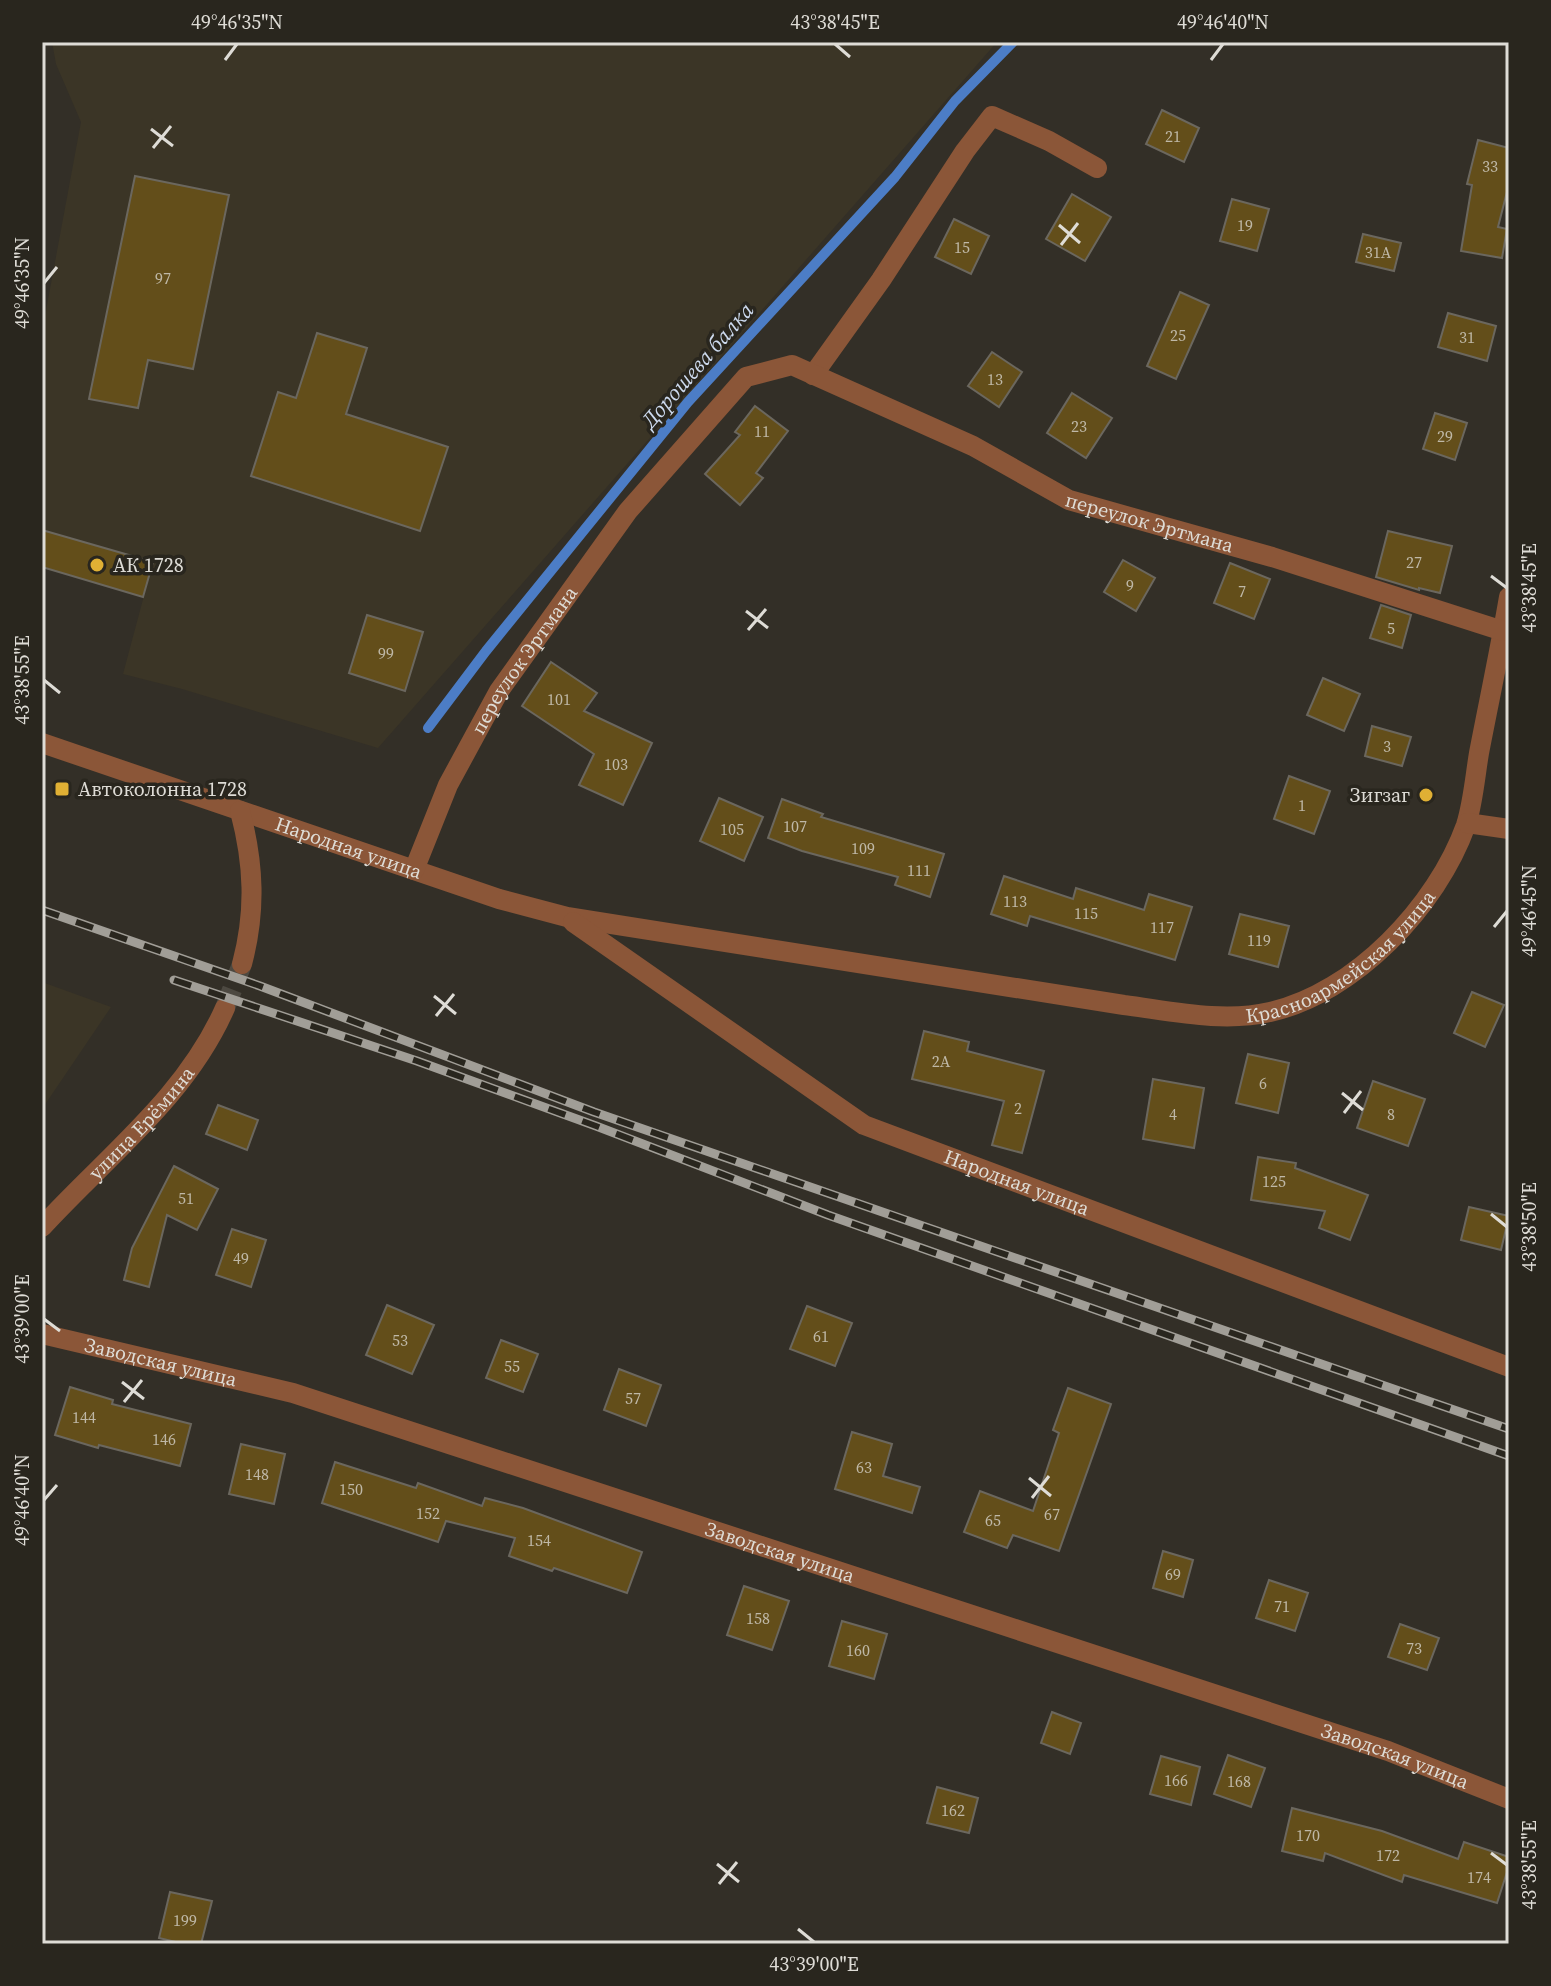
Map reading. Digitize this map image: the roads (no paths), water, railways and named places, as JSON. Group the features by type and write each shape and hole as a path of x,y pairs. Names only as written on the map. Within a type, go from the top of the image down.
{"street":[{"path":"813,375 992,116 1049,141 1097,168"},
{"name":"переулок Эртмана","path":"414,870 448,785 499,691 628,511 746,377 792,365 973,446 1069,500 1272,557 1503,631"},
{"path":"1509,597 1467,823 1509,829"},
{"name":"Народная улица","path":"42,743 499,899 567,917 1124,1005"},
{"path":"240,811 253,879 249,931 242,964"},
{"name":"Красноармейская улица","path":"1124,1005 1215,1016 1269,1013 1320,995 1374,956 1423,903 1450,862 1467,823"},
{"name":"Народная улица","path":"567,917 864,1125 1509,1367"},
{"name":"улица Ерёмина","path":"42,1227 148,1120 192,1068 225,1008"},
{"name":"Заводская улица","path":"42,1334 308,1398 1388,1751 1509,1799"}],"waterway":[{"name":"Дорошева балка","path":"428,728 486,651 688,402 895,177 955,101 1013,42"}],"tunnel":[{"path":"225,1008 242,964"}],"railway":[{"path":"42,910 260,986 594,1112 1509,1429"},
{"path":"174,980 417,1061 828,1215 1509,1456"}],"place":[{"name":"АК 1728","path":"97,565"},
{"name":"Автоколонна 1728","path":"62,789"},
{"name":"Зигзаг","path":"1426,795"}]}
